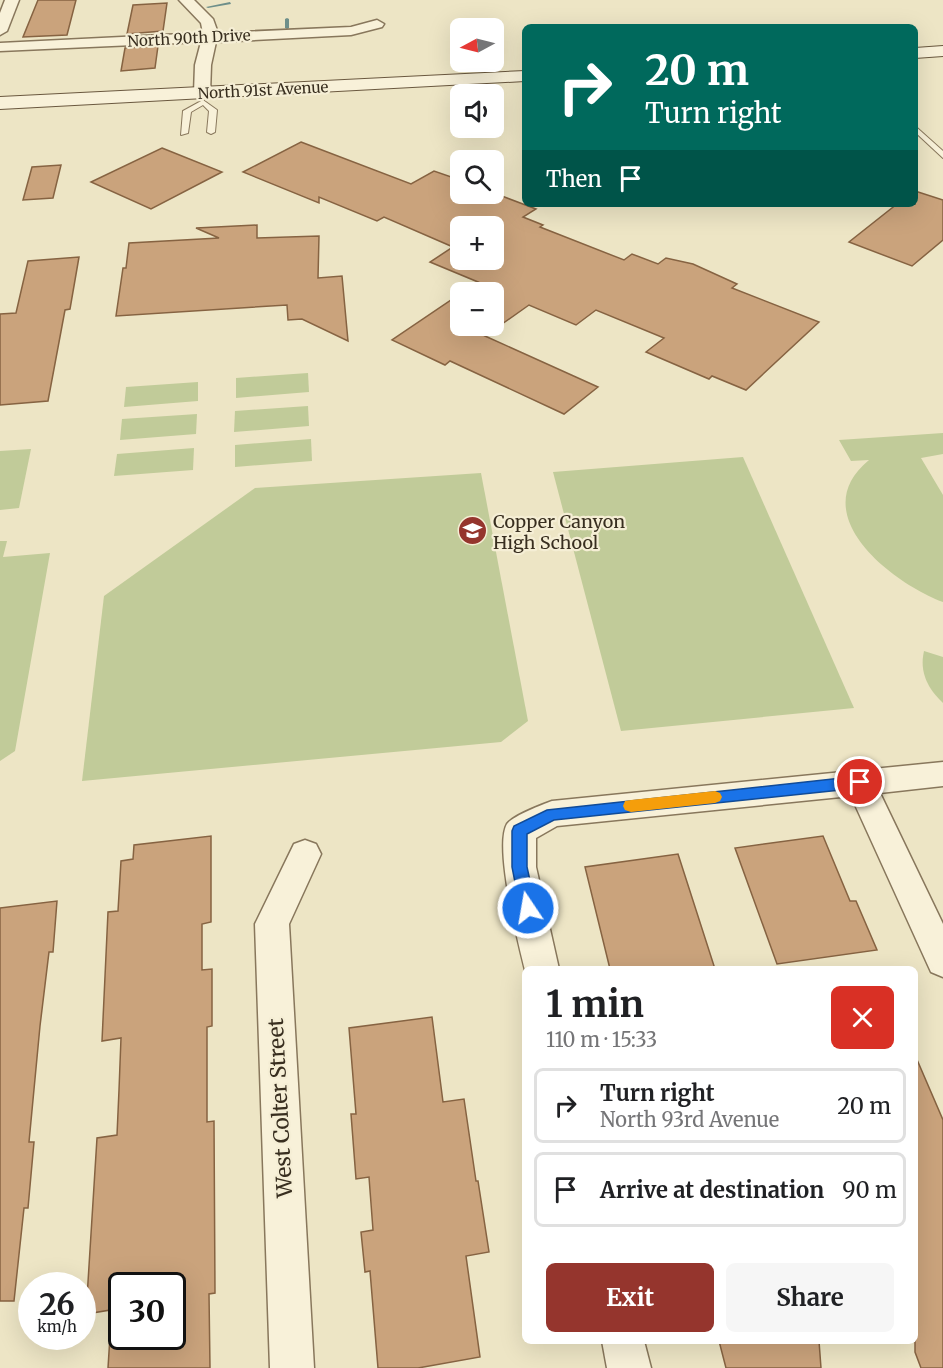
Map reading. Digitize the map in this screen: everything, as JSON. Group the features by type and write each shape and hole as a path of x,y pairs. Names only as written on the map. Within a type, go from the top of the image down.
{"main road":[{"path":"918,53 943,51"},
{"name":"North 91st Avenue","path":"0,104 202,98 522,76"}],"street":[{"path":"0,31 12,0"},
{"path":"186,0 208,22 211,30 203,65 202,98"},
{"name":"North 90th Drive","path":"0,47 351,31 377,24"},
{"path":"541,966 520,867 520,831 552,814 943,774"},
{"path":"860,782 943,961"},
{"name":"West Colter Street","path":"292,1368 272,924 305,854"},
{"path":"624,1344 629,1368"}],"lane":[{"path":"184,133 186,111 202,98 213,110 211,132"},
{"path":"918,131 943,156"}],"green space":[{"path":"308,373 309,392 236,398 236,378"},
{"path":"198,382 198,401 124,407 126,387"},
{"path":"308,406 309,426 234,432 235,411"},
{"path":"197,414 196,434 120,440 122,419"},
{"path":"943,433 943,454 921,458 943,495 943,602 922,593 901,579 880,563 862,544 850,524 846,502 851,481 869,460 851,461 839,440"},
{"path":"311,439 312,461 235,467 235,445"},
{"path":"194,448 193,470 114,476 117,454"},
{"path":"31,449 19,508 0,510 0,451"},
{"path":"743,457 854,708 621,731 553,472"},
{"path":"481,473 528,721 501,742 82,781 104,596 255,488"},
{"path":"0,541 7,541 3,557 50,553 15,751 0,761"},
{"path":"924,651 943,657 943,703 926,680 923,666"}],"building":[{"path":"38,0 76,0 67,35 23,37"},
{"path":"167,3 163,31 127,34 133,5"},
{"path":"158,46 155,68 121,71 125,48"},
{"path":"301,142 411,184 434,171 450,177 450,204 504,204 504,197 522,204 522,207 536,209 523,217 543,225 540,227 624,260 632,254 658,264 666,258 693,264 737,284 732,288 819,322 746,390 712,376 709,379 646,352 664,338 596,310 576,325 529,305 504,323 504,282 478,282 430,262 450,249 450,270 504,270 504,216 450,216 450,246 384,217 377,221 319,197 319,203 243,172"},
{"path":"162,148 222,172 151,209 91,182"},
{"path":"61,165 53,198 23,200 32,167"},
{"path":"918,192 943,200 943,240 912,266 849,242 893,207 918,207"},
{"path":"257,225 257,238 319,236 318,278 342,276 348,341 302,319 288,320 287,305 116,316 129,243 219,238 196,228"},
{"path":"79,257 70,309 65,310 48,401 0,405 0,314 16,313 28,261"},
{"path":"450,301 450,336 485,336 598,387 564,414 450,361 445,365 392,340"},
{"path":"211,836 211,922 202,924 202,970 212,969 212,1026 207,1027 207,1122 214,1121 215,1293 209,1294 210,1368 108,1368 109,1350 186,1350 186,1272 108,1272 108,1310 96,1312 96,1272 89,1272 97,1138 117,1135 121,1038 102,1041 108,912 118,911 121,861 133,859 134,845"},
{"path":"823,836 850,901 856,901 877,950 777,964 735,848"},
{"path":"678,854 714,966 609,966 585,867"},
{"path":"57,901 53,952 49,952 40,1026 29,1142 34,1142 28,1208 24,1208 14,1301 0,1301 0,908"},
{"path":"432,1017 443,1102 464,1099 489,1252 466,1256 480,1357 418,1368 378,1368 370,1271 365,1272 361,1232 373,1230 369,1177 356,1179 351,1114 356,1114 349,1028"},
{"path":"918,1062 943,1120 943,1368 921,1368 915,1352 915,1344 918,1344"},
{"path":"720,1344 819,1344 821,1368 726,1368"}],"waterway":[{"path":"208,7 230,3"},
{"path":"287,19 287,28"}],"slow traffic":[{"path":"631,806 715,797"}],"place":[{"name":"Copper Canyon High School","path":"472,531"}],"route":[{"path":"528,908 520,867 520,831 552,814 860,782"}]}
